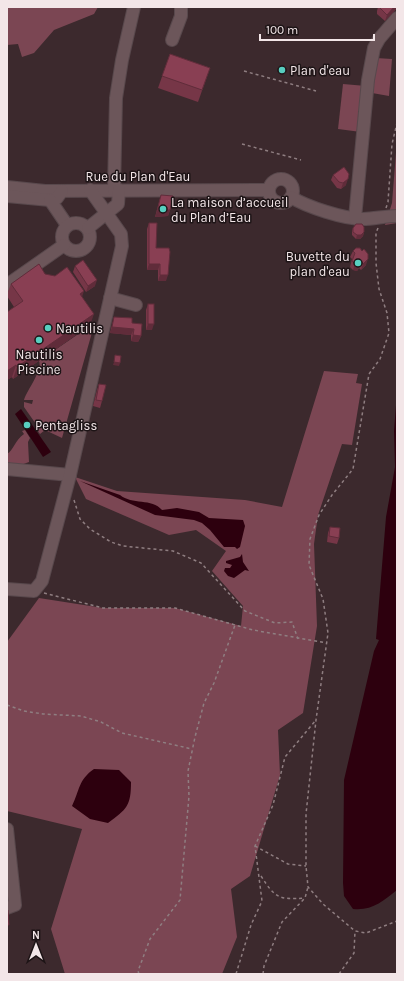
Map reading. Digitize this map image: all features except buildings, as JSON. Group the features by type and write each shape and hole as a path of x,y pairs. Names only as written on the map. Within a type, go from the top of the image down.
{"street":[{"path":"88,228 118,204 116,190 116,98 122,60 134,7"},
{"path":"172,40 181,16 181,7"},
{"path":"355,218 368,80 374,48 379,39 397,18"},
{"path":"284,180 293,188 291,197 286,202 278,203 271,198 269,190 273,182 284,180"},
{"name":"Rue du Plan d'Eau","path":"7,187 62,191 269,190"},
{"path":"7,589 34,591 42,581 70,475 123,242 121,234 90,190"},
{"path":"7,196 50,200 57,198 62,191"},
{"path":"291,197 302,204 355,218 362,219 382,216 397,216"},
{"path":"50,200 68,225"},
{"path":"77,222 88,228 90,232 90,241 85,248 81,250 72,250 64,245 62,231 68,225 77,222"},
{"path":"7,285 64,245"},
{"path":"110,298 136,305"},
{"path":"7,469 70,475"},
{"path":"7,829 15,905 7,908"}],"path":[{"path":"244,71 316,91"},
{"path":"263,974 264,966 282,922 305,898 308,886 306,866 306,814 316,720 328,633 323,599 309,565 310,539 319,515 332,495 353,469 369,374 380,359 389,333 387,313 379,289 376,264 376,233 388,202 392,144 397,123"},
{"path":"242,144 301,160"},
{"path":"74,495 74,503 80,519 90,529 111,542 123,546 173,551 201,563 245,611 275,623 292,622 298,639"},
{"path":"34,591 104,608 174,608 234,625 298,639 327,643"},
{"path":"139,974 138,971 150,939 180,900 190,796 188,771 204,703 214,683 234,625"},
{"path":"7,705 24,711 43,714 81,716 101,722 122,733 193,749"},
{"path":"236,974 251,925 262,901 260,875 255,846 273,805 284,758 316,720"},
{"path":"255,846 288,864 306,866"},
{"path":"260,875 272,893 288,899 305,898"},
{"path":"308,886 324,904 355,931 366,934 397,921"},
{"path":"339,974 354,953 355,931"}],"shaded area":[{"path":"7,7 98,7 94,14 54,30 34,53 22,57 18,44 7,45"},
{"path":"376,58 392,59 389,96 372,93"},
{"path":"343,84 366,86 361,132 338,129"},
{"path":"397,140 397,223 385,225 392,203"},
{"name":"Nautilis","path":"90,326 93,329 62,438 45,430 40,434 36,429 38,427 24,407 24,402 32,404 33,400 24,400 37,375 40,365 39,361"},
{"path":"324,371 358,374 356,383 362,384 352,445 342,444 318,515 314,544 317,626 303,713 278,730 280,775 250,876 231,889 237,937 222,974 65,974 51,929 82,829 7,811 7,642 39,598 103,608 175,608 241,626 243,606 212,571 226,551 196,530 169,535 86,499 75,477 117,491 245,500 282,507"},
{"path":"397,392 397,890 372,907 353,909 344,896 343,883 344,780 374,651 379,640 376,639 386,517 395,467 394,431"},
{"name":"Pentagliss","path":"21,409 51,452 43,457 15,414"},
{"path":"25,430 30,438 28,442 29,462 18,466 7,465 7,454 18,439 24,434 22,431"},
{"path":"80,481 130,500 153,504 162,510 177,508 199,512 209,518 243,520 245,526 240,547 237,549 235,547 224,547 202,523 194,520 155,515"},
{"path":"242,554 243,562 249,571 245,570 234,578 228,576 224,571 225,568 230,568 232,565 226,563 226,561 240,557"},
{"path":"94,769 119,770 131,782 130,797 127,806 120,814 108,823 90,819 72,806 82,781"}],"place":[{"name":"Plan d'eau","path":"282,70"},
{"name":"La maison d’accueil du Plan d’Eau","path":"163,209"},
{"name":"Buvette du plan d'eau","path":"358,263"},
{"name":"Nautilis","path":"48,328"},
{"name":"Nautilis Piscine","path":"39,340"},
{"name":"Pentagliss","path":"27,425"}]}
